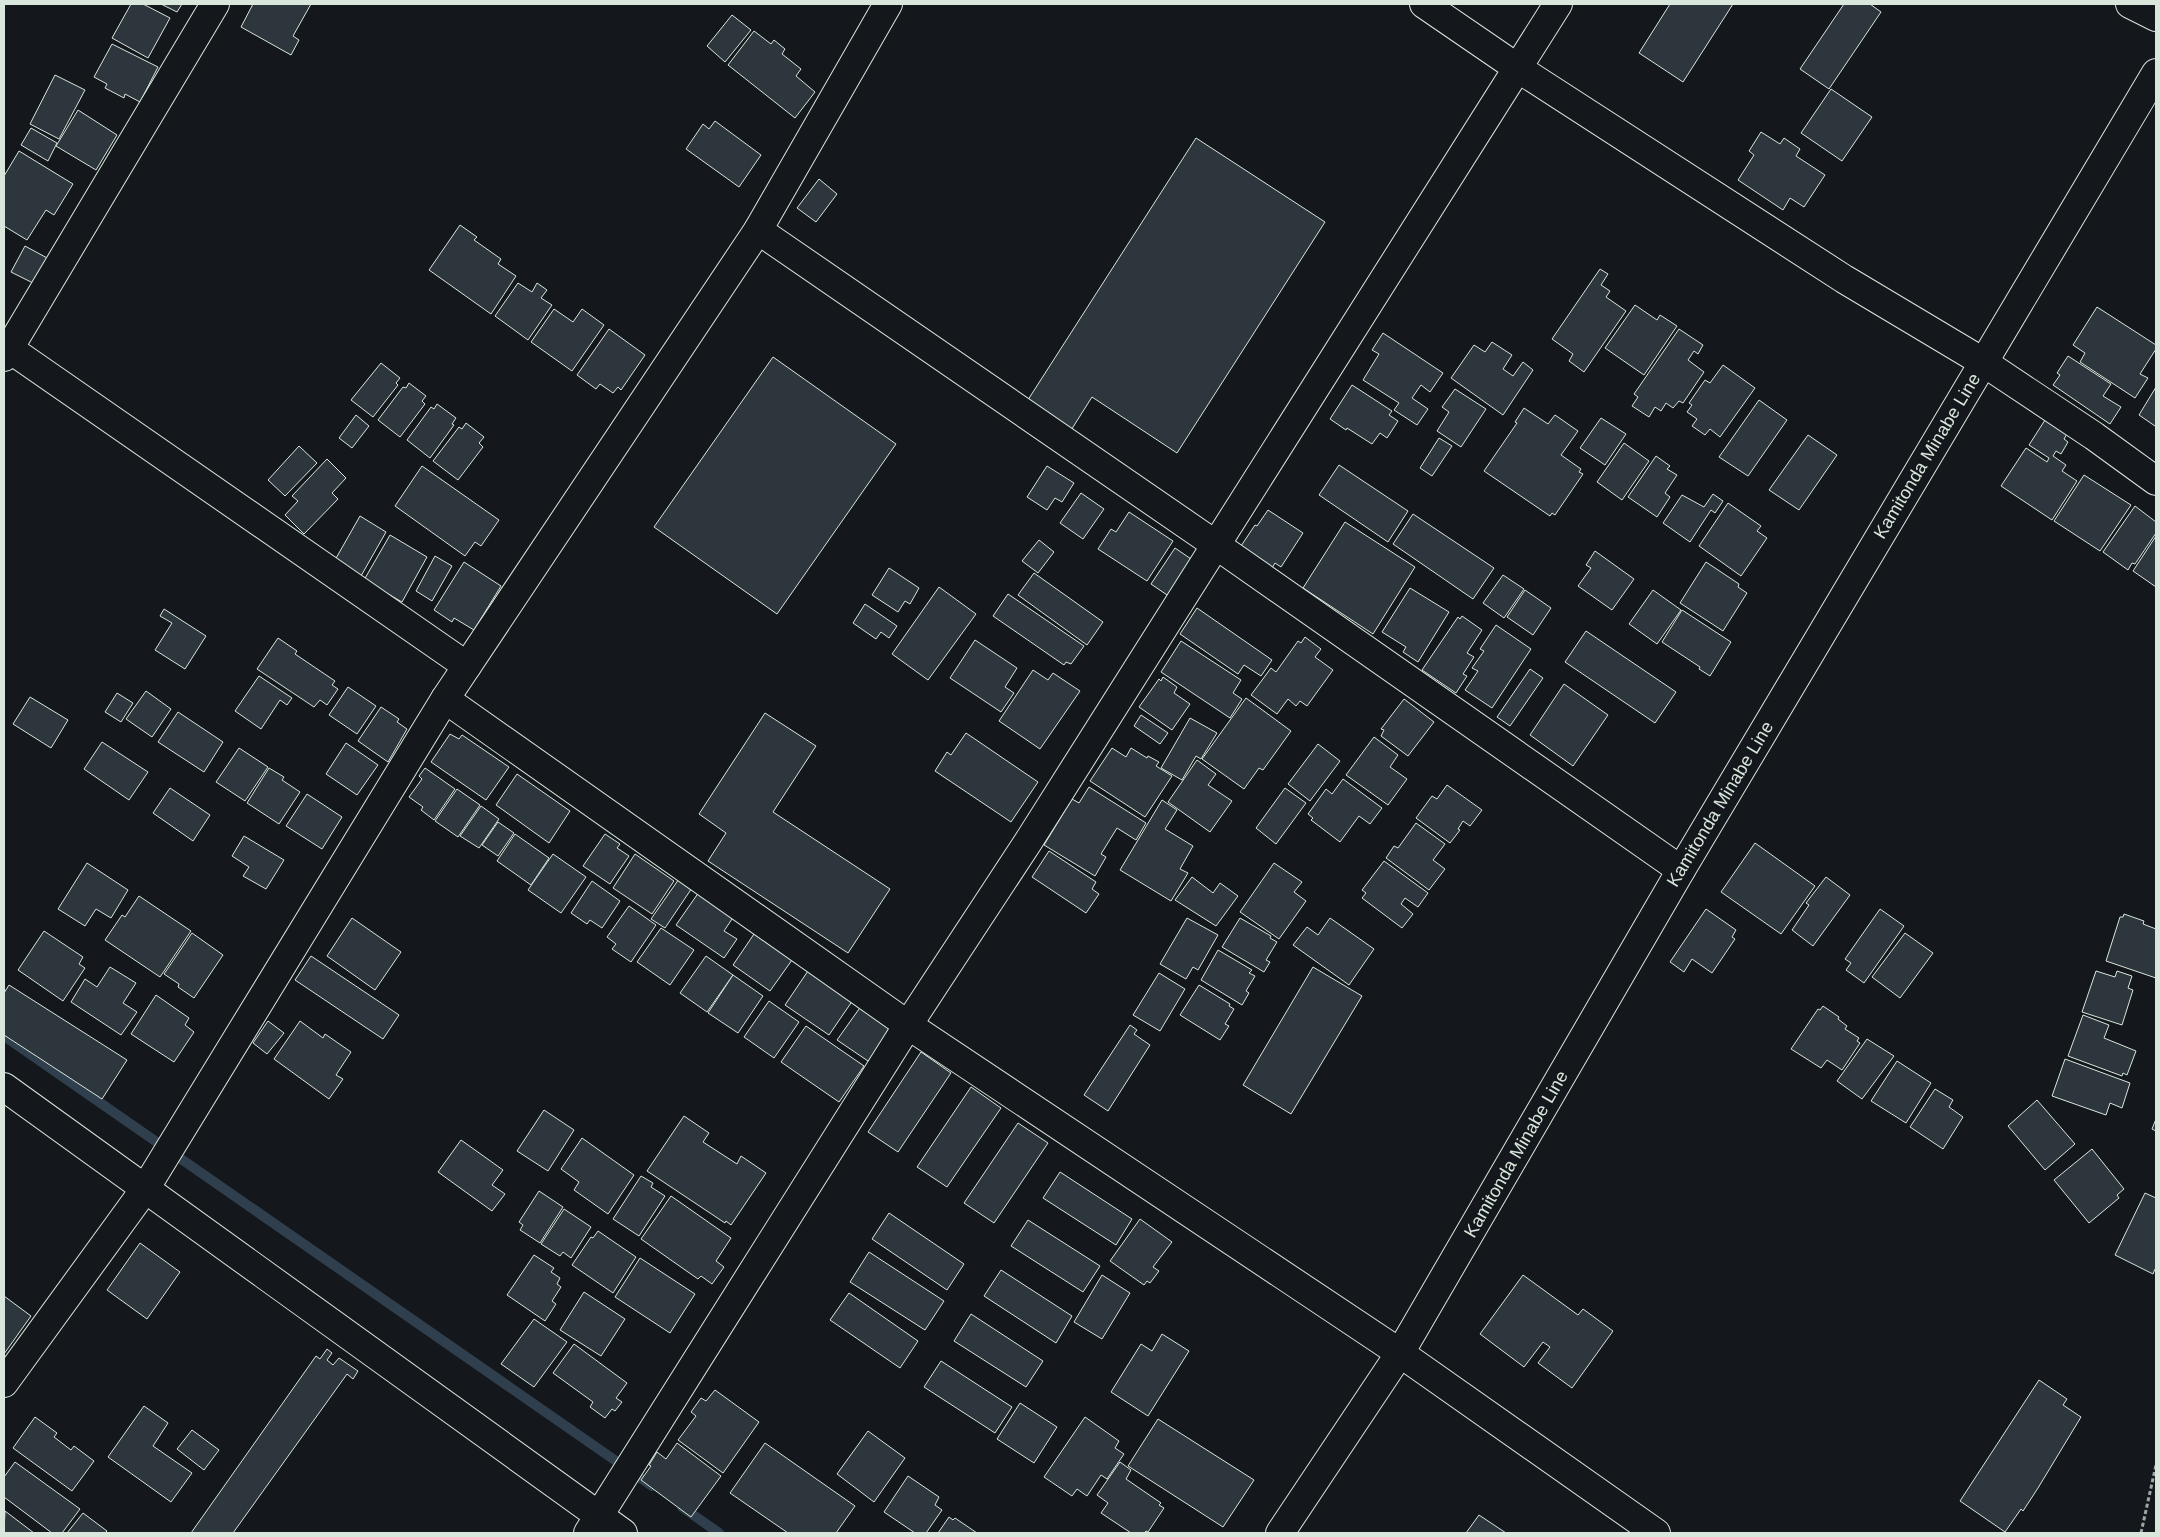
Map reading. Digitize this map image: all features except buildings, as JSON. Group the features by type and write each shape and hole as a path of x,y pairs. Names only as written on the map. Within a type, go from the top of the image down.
{"street":[{"path":"215,4 6,350 467,666"},
{"path":"4,1383 145,1189 445,700 758,230 888,4"},
{"path":"1424,4 1516,67 1844,279 1983,362 2094,436 2156,481"},
{"path":"593,1525 908,1025 1012,867 1516,67 1558,4"},
{"path":"2130,4 2156,17"},
{"name":"Kamitonda Minabe Line","path":"1280,1533 1400,1353 1681,870 2156,72"},
{"path":"758,230 1681,870"},
{"path":"445,700 908,1025 1400,1353 1656,1533"},
{"path":"4,1087 145,1189 593,1525 623,1533"}],"path":[{"path":"2141,1533 2156,1465"}],"waterway":[{"path":"4,1036 652,1486"},
{"path":"682,1507 719,1533"}]}
